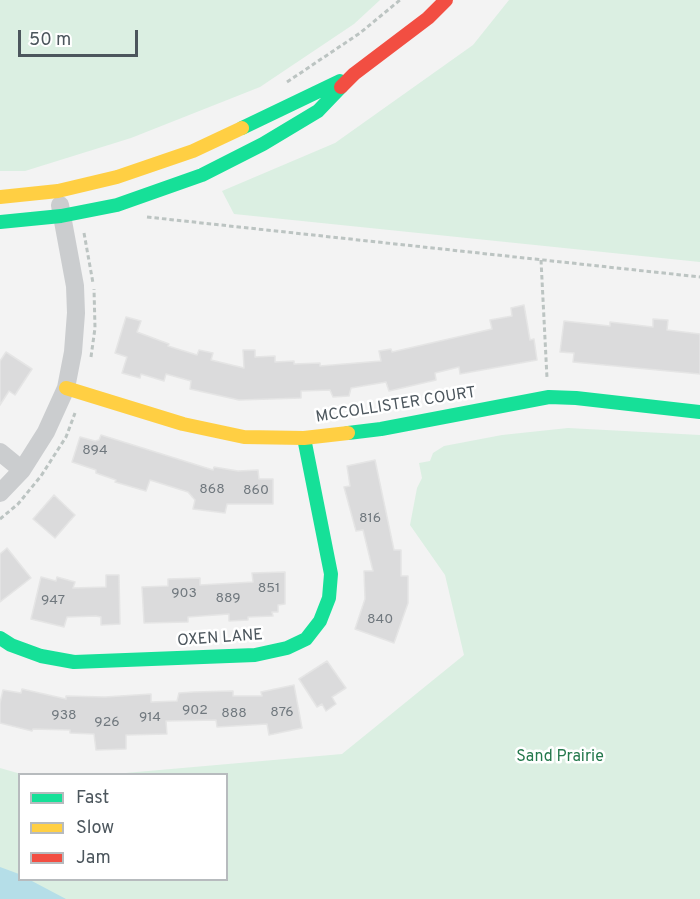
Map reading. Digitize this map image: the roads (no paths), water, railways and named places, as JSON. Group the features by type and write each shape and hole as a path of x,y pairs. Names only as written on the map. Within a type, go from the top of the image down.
{"street":[{"path":"0,222 61,216 117,205 202,176 263,144 318,111 354,74 428,18 446,0"},
{"path":"0,197 58,191 117,177 193,151 354,74"},
{"path":"0,493 22,470 45,432 66,388 73,352 76,313 75,285 58,191"},
{"name":"MCCOLLISTER COURT","path":"66,388 183,424 244,436 304,438 381,429 515,402 549,398 576,398 700,412"},
{"name":"OXEN LANE","path":"0,638 11,645 41,656 74,662 255,655 287,648 306,639 320,621 329,597 331,574 304,438"},
{"path":"0,452 22,470"}],"water":[{"path":"0,867 18,874 18,881 32,881 66,899 0,899"}],"park label":[{"name":"Sand Prairie","path":"560,758"}]}
